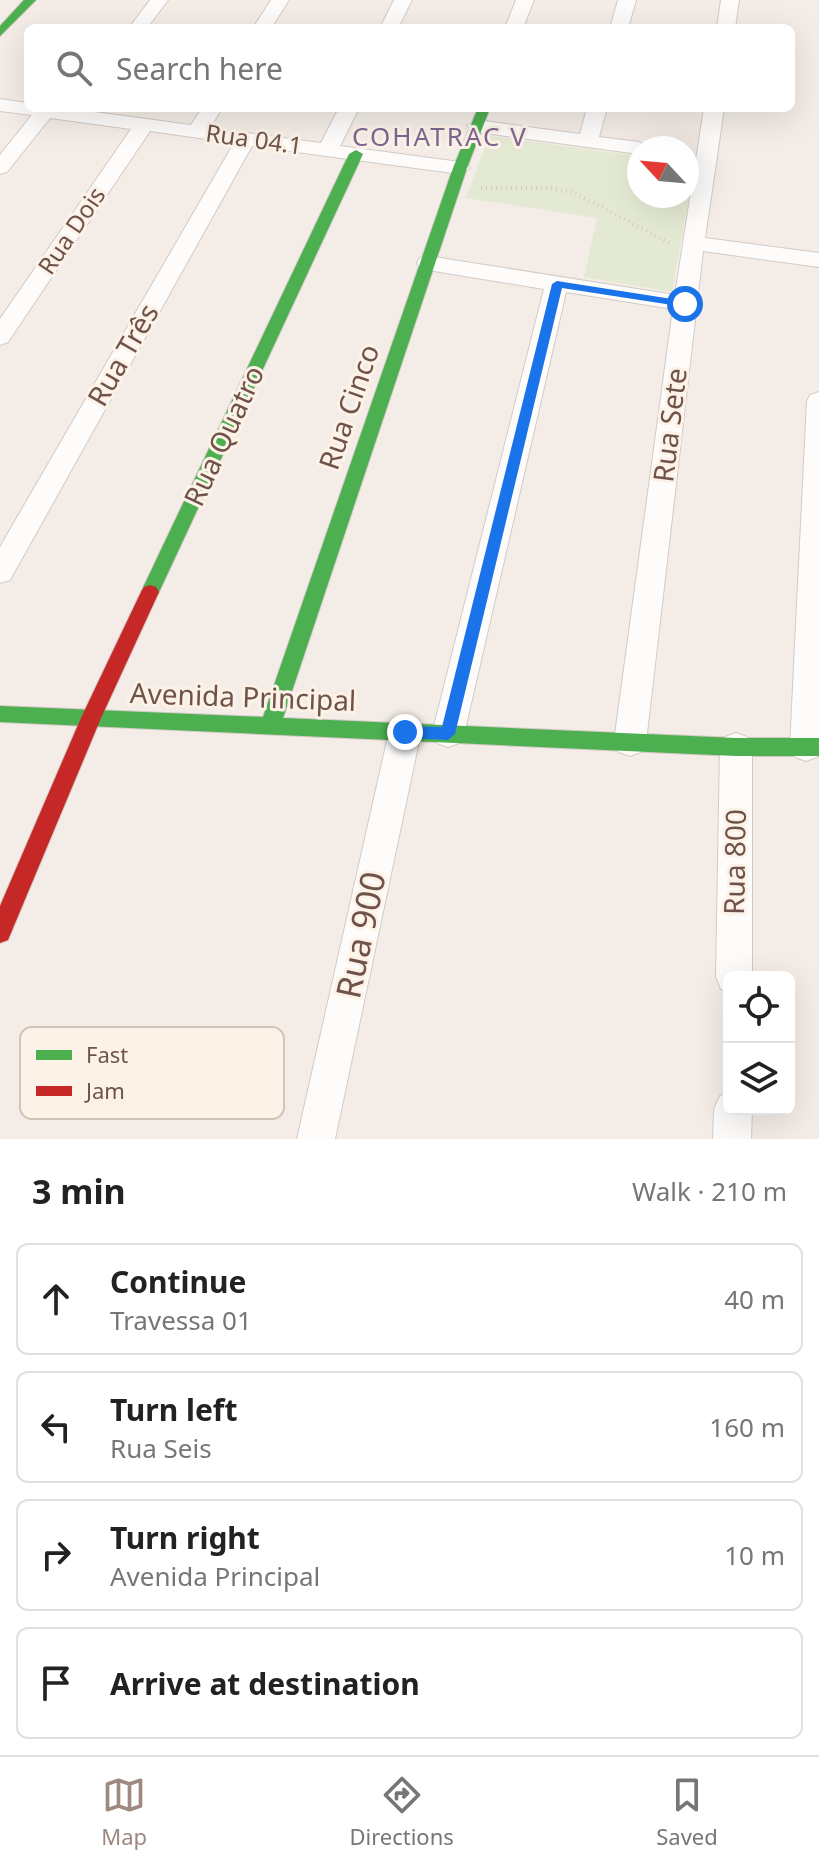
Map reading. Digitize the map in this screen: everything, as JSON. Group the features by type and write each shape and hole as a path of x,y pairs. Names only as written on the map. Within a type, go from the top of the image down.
{"street":[{"path":"0,15 13,0"},
{"path":"0,33 30,0"},
{"path":"141,24 159,0"},
{"path":"265,24 280,0"},
{"path":"391,24 403,0"},
{"path":"516,24 525,0"},
{"path":"620,24 627,0"},
{"path":"727,24 730,0"},
{"name":"Rua 04.1","path":"0,105 24,108"},
{"path":"0,168 44,112"},
{"name":"Rua 04.1","path":"76,112 144,125 356,154 458,174"},
{"path":"197,132 210,112"},
{"path":"328,150 347,112"},
{"path":"588,141 596,112"},
{"name":"Rua Sete","path":"699,150 713,112"},
{"path":"480,117 627,146"},
{"name":"Rua Cinco","path":"270,726 480,117"},
{"name":"Rua Dois","path":"0,337 144,125"},
{"name":"Rua Três","path":"0,572 246,139"},
{"name":"Rua Quatro","path":"0,932 91,718 356,154"},
{"name":"Rua Sete","path":"630,742 693,248 695,208"},
{"path":"693,248 819,260"},
{"path":"428,263 685,304"},
{"path":"448,734 557,284"},
{"path":"813,747 819,401"},
{"name":"Avenida Principal","path":"0,714 736,747 813,747"},
{"name":"Rua 900","path":"316,1139 405,732"},
{"name":"Rua 800","path":"734,971 736,747"},
{"path":"732,1139 733,1115"}],"path":[{"path":"458,174 494,190 545,187 574,192 637,229 693,248"}],"green space":[{"path":"489,136 627,154 627,208 687,208 672,292 584,277 597,218 466,198"}],"traffic: fast":[{"path":"0,33 30,0"},
{"path":"270,726 460,168 482,112"},
{"path":"150,592 356,154"},
{"path":"0,714 736,747 819,747"}],"traffic: jam":[{"path":"0,932 91,718 150,592"}],"district":[{"name":"COHATRAC V","path":"440,137"}],"route":[{"path":"405,732 448,734 557,284 685,304"}]}
